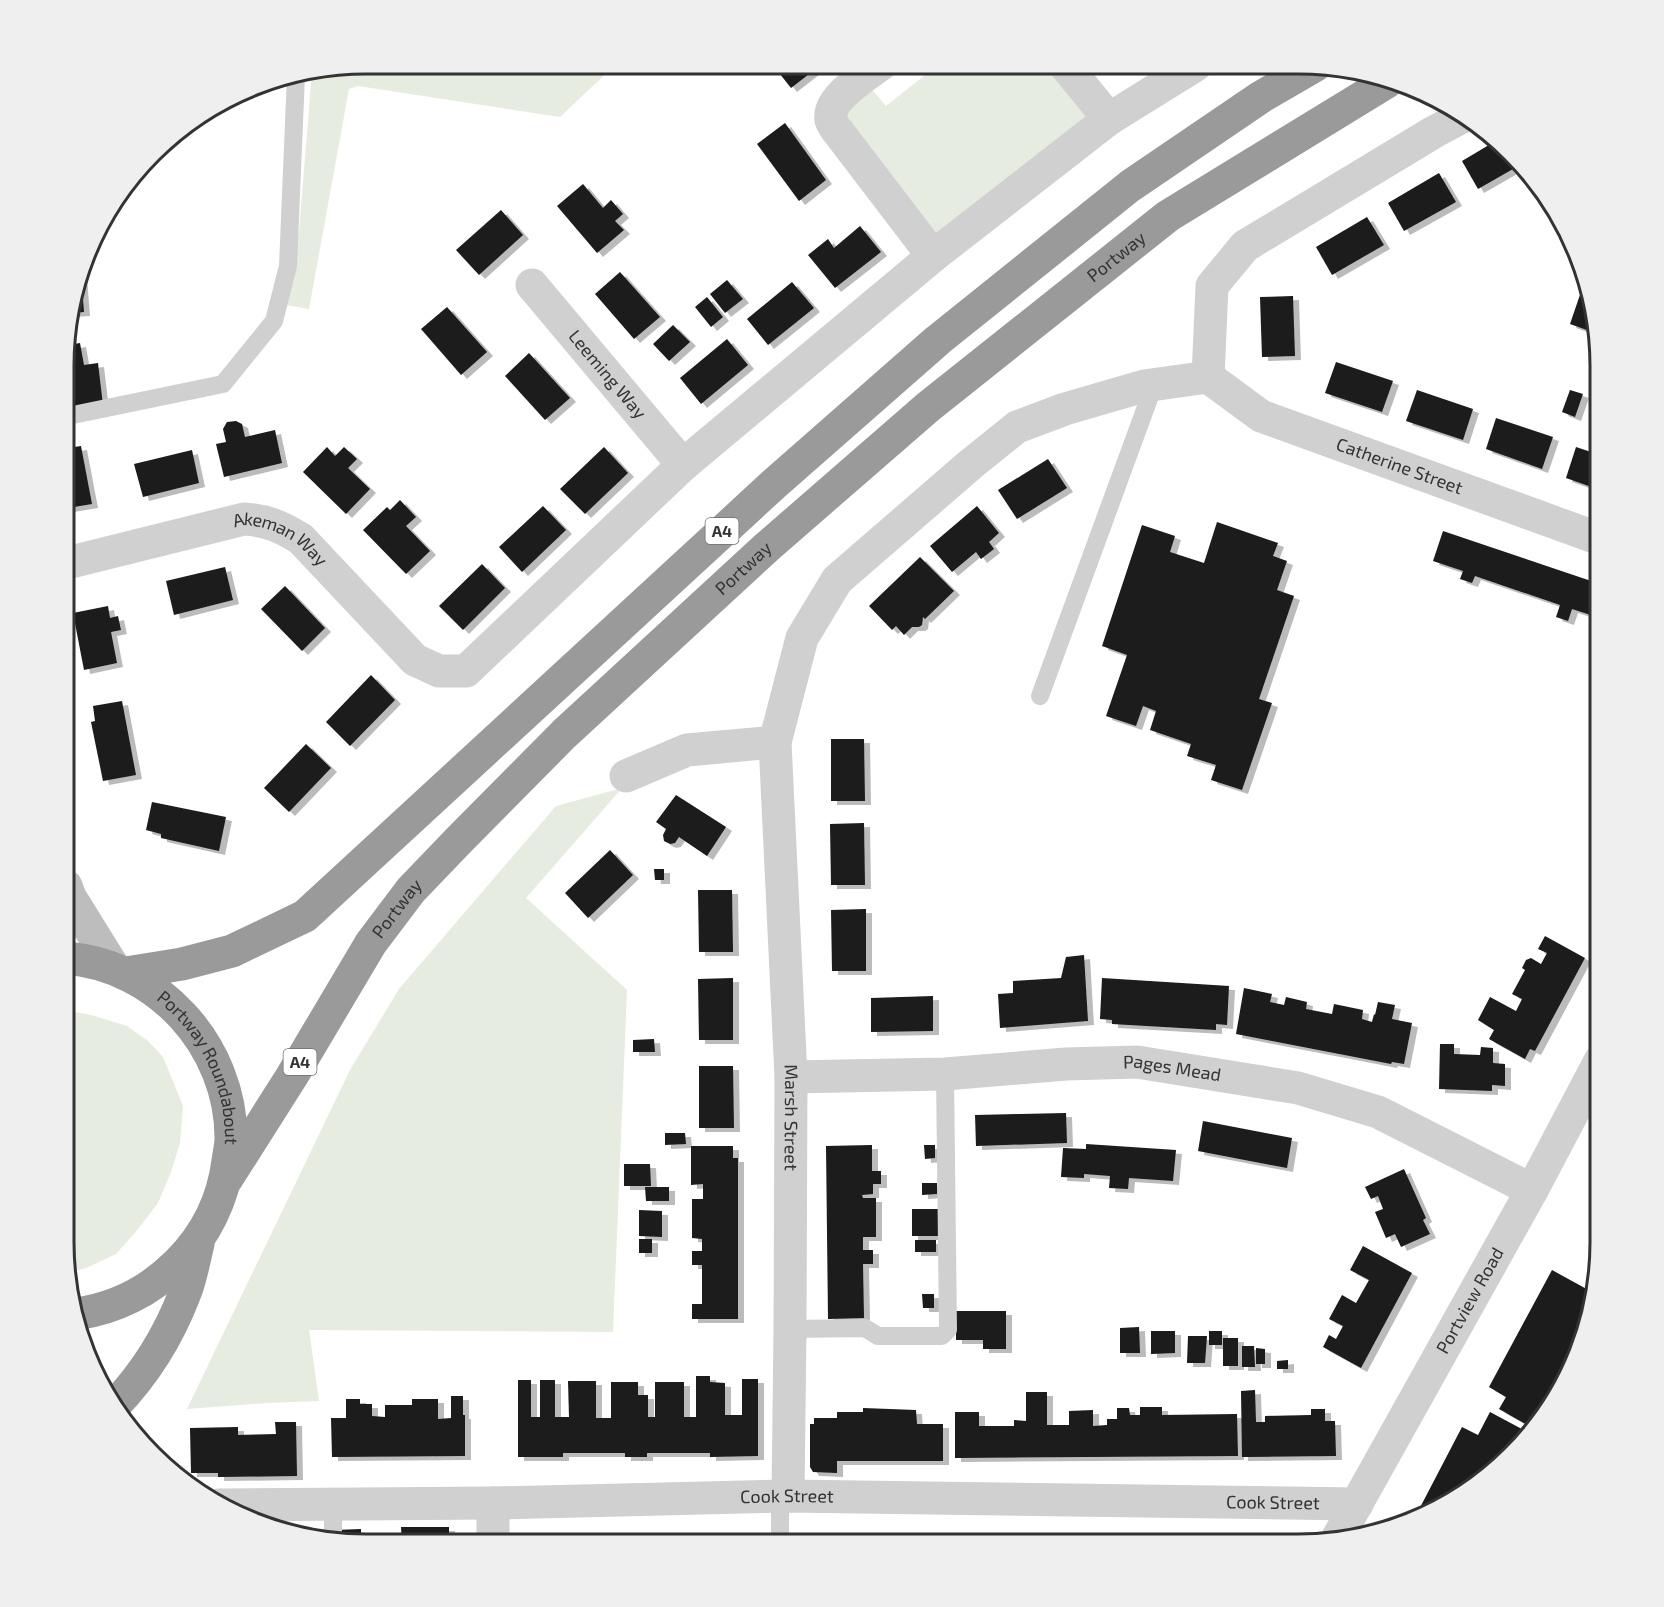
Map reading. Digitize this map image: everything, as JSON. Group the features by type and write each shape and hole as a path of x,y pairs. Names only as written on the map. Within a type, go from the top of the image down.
{"highway":[{"name":"A4","path":"120,970 182,964 232,951 305,916 774,483 938,340 1130,186 1261,97 1302,74"},
{"name":"Portway","path":"226,1180 292,1076 371,943 411,890 564,734 767,547 928,407 1168,216 1381,85"},
{"name":"Portway Roundabout","path":"74,959 120,970 161,994 191,1024 213,1059 227,1098 231,1139 226,1180 215,1211 199,1239 180,1262 158,1282 127,1300 82,1313"},
{"path":"120,1399 152,1360 169,1329 186,1291 199,1239"}],"main road":[{"path":"74,903 120,970"}],"street":[{"path":"868,74 840,96 834,104 831,120 933,256"},
{"path":"1072,74 1109,119"},
{"path":"683,465 933,256 1109,119 1182,74"},
{"path":"626,776 687,750 775,742 802,638 837,580 1017,427 1065,409 1154,385 1208,377 1212,286 1245,246 1457,120"},
{"name":"Leeming Way","path":"532,285 683,465"},
{"name":"Catherine Street","path":"1208,377 1261,417 1590,535"},
{"name":"Akeman Way","path":"74,561 244,519 261,520 287,530 301,539 415,660 439,671 466,671 683,465"},
{"name":"Marsh Street","path":"775,742 791,1077 790,1329 784,1496"},
{"name":"Pages Mead","path":"791,1077 945,1074 1066,1064 1137,1062 1298,1088 1378,1112 1532,1190"},
{"name":"Portview Road","path":"1342,1530 1532,1190 1590,1080"},
{"name":"Cook Street","path":"240,1505 493,1503 784,1496 1357,1504"},
{"path":"493,1503 493,1534"}],"lane":[{"path":"74,415 223,384 274,321 288,266 296,82"},
{"path":"1040,696 1154,385"},
{"path":"790,1329 865,1328 878,1336 942,1336 946,1333 948,1319 945,1074"},
{"path":"781,1534 784,1496"},
{"path":"333,1504 333,1532"}],"shaded area":[{"path":"346,74 605,74 560,117 358,86 349,89 309,309 281,304 299,231 311,79"},
{"path":"922,74 1058,74 1089,114 937,236 846,119 847,106 869,86 886,106 924,76"},
{"path":"622,788 526,898 627,990 613,1332 309,1330 319,1401 187,1409 350,1070 399,989 556,806"},
{"path":"74,1012 127,1026 148,1041 163,1057 183,1106 180,1143 158,1203 116,1254 75,1271 74,1261"}],"building":[{"path":"780,74 809,74 791,88"},
{"path":"785,123 826,180 799,201 757,144"},
{"path":"1489,145 1514,169 1478,189 1462,161"},
{"path":"1439,173 1456,202 1404,231 1388,203"},
{"path":"583,184 603,208 611,200 623,214 615,221 624,230 597,253 557,206"},
{"path":"501,210 523,235 479,275 456,250"},
{"path":"1367,217 1384,245 1332,275 1316,247"},
{"path":"860,226 881,252 835,288 808,255 828,239 834,248"},
{"path":"620,272 660,317 634,339 595,294"},
{"path":"727,280 743,299 725,313 710,294"},
{"path":"792,282 814,308 768,345 747,319"},
{"path":"1581,291 1588,331 1570,324"},
{"path":"82,293 84,312 78,312"},
{"path":"1293,296 1295,356 1262,357 1260,297"},
{"path":"707,297 723,317 711,327 695,307"},
{"path":"447,307 487,352 461,375 421,329"},
{"path":"673,325 690,342 669,361 653,344"},
{"path":"727,339 748,365 701,404 680,378"},
{"path":"80,343 84,365 98,363 103,405 74,409 74,344"},
{"path":"529,353 570,398 545,420 505,376"},
{"path":"1336,362 1393,381 1382,412 1325,393"},
{"path":"1417,390 1473,409 1463,440 1406,421"},
{"path":"1570,390 1583,394 1575,417 1562,412"},
{"path":"1496,418 1553,437 1542,469 1486,449"},
{"path":"236,421 242,424 245,437 275,430 282,463 224,477 216,444 226,442 223,429 227,422"},
{"path":"81,446 92,504 74,507 74,447"},
{"path":"327,447 335,456 344,447 357,459 348,468 370,489 346,514 303,472"},
{"path":"604,447 628,473 585,514 560,489"},
{"path":"1576,447 1590,452 1590,486 1566,478"},
{"path":"192,450 199,483 143,497 134,464"},
{"path":"1048,459 1067,488 1017,519 998,490"},
{"path":"400,500 416,517 406,526 430,551 406,574 363,530 387,507 390,510"},
{"path":"543,506 566,530 522,572 499,547"},
{"path":"977,506 999,533 989,542 994,549 981,559 976,552 952,572 930,546"},
{"path":"1217,522 1278,543 1273,556 1287,561 1277,590 1294,596 1259,699 1272,703 1242,790 1211,780 1216,765 1187,756 1191,744 1150,730 1156,711 1143,706 1136,726 1106,716 1127,655 1102,646 1142,525 1175,536 1170,552 1204,563"},
{"path":"1443,531 1590,581 1590,615 1572,609 1568,621 1556,617 1560,605 1475,576 1472,583 1460,579 1463,571 1433,561"},
{"path":"920,557 954,591 925,619 923,617 922,625 912,627 904,635 896,626 892,630 869,606"},
{"path":"482,564 505,588 463,630 439,606"},
{"path":"225,567 233,600 174,615 166,581"},
{"path":"285,586 325,628 302,651 261,609"},
{"path":"108,606 110,618 118,616 121,630 111,632 117,663 84,670 74,613"},
{"path":"371,675 395,700 350,746 326,722"},
{"path":"122,701 136,775 103,781 91,722 95,721 93,706"},
{"path":"831,739 864,739 865,801 831,801"},
{"path":"306,744 331,768 289,812 264,788"},
{"path":"676,795 726,827 707,856 679,837 675,843 670,844 664,841 663,835 666,829 656,822"},
{"path":"152,802 226,817 219,851 161,838 161,834 146,830"},
{"path":"864,823 865,885 831,885 830,824"},
{"path":"610,850 633,875 588,918 565,893"},
{"path":"654,869 664,869 664,880 655,880"},
{"path":"698,890 732,890 733,952 699,952"},
{"path":"866,909 866,971 832,971 831,910"},
{"path":"1545,936 1585,958 1535,1051 1530,1049 1525,1059 1489,1039 1494,1030 1478,1020 1490,997 1516,1011 1522,999 1512,994 1525,970 1522,968 1526,960 1531,958 1541,964 1547,953 1538,949"},
{"path":"1084,955 1088,1021 1000,1028 998,994 1013,993 1013,981 1061,978 1066,957"},
{"path":"733,978 733,1040 699,1040 698,979"},
{"path":"1102,978 1229,986 1227,1025 1216,1024 1216,1030 1112,1024 1112,1020 1100,1019"},
{"path":"1244,988 1272,994 1270,1002 1284,1005 1286,997 1307,1002 1306,1009 1332,1014 1334,1004 1363,1010 1362,1019 1372,1022 1378,1002 1395,1005 1392,1019 1412,1023 1404,1064 1392,1062 1391,1064 1236,1034"},
{"path":"933,996 933,1031 871,1032 871,998"},
{"path":"654,1039 655,1052 633,1052 633,1040"},
{"path":"1440,1044 1454,1044 1454,1054 1480,1055 1481,1047 1493,1048 1493,1063 1505,1064 1505,1086 1492,1085 1492,1091 1439,1089"},
{"path":"699,1066 733,1066 734,1128 699,1128"},
{"path":"1066,1113 1067,1143 976,1146 975,1115"},
{"path":"1203,1121 1292,1138 1287,1168 1198,1151"},
{"path":"665,1133 685,1133 686,1144 665,1145"},
{"path":"1086,1144 1176,1150 1173,1181 1129,1178 1128,1189 1109,1188 1110,1176 1084,1174 1084,1178 1061,1177 1063,1148 1086,1149"},
{"path":"872,1145 872,1171 881,1171 881,1184 873,1184 873,1194 862,1195 863,1198 876,1198 876,1237 863,1237 863,1250 873,1250 873,1264 863,1264 864,1318 828,1319 826,1146"},
{"path":"924,1145 935,1145 935,1158 925,1159"},
{"path":"691,1146 733,1146 733,1158 738,1158 738,1319 692,1319 692,1304 702,1304 702,1265 692,1265 692,1251 702,1251 702,1239 692,1238 692,1199 703,1199 703,1184 691,1185"},
{"path":"624,1164 650,1164 651,1186 624,1186"},
{"path":"1404,1169 1426,1218 1423,1220 1430,1234 1401,1247 1395,1234 1386,1238 1375,1212 1383,1209 1378,1196 1371,1199 1365,1187"},
{"path":"922,1183 937,1183 937,1194 922,1195"},
{"path":"645,1187 669,1187 669,1201 646,1201"},
{"path":"912,1209 939,1209 939,1236 912,1236"},
{"path":"639,1210 662,1211 662,1237 639,1236"},
{"path":"639,1239 652,1239 652,1253 639,1253"},
{"path":"915,1240 936,1240 936,1252 915,1252"},
{"path":"1363,1246 1412,1273 1361,1368 1323,1347 1329,1335 1336,1339 1343,1326 1329,1319 1342,1295 1356,1303 1369,1280 1350,1270"},
{"path":"1552,1270 1587,1289 1581,1317 1560,1371 1541,1404 1526,1424 1499,1409 1506,1397 1489,1387"},
{"path":"922,1294 934,1294 934,1308 923,1308"},
{"path":"956,1311 1006,1311 1006,1349 983,1349 983,1340 956,1340"},
{"path":"1139,1327 1140,1353 1120,1353 1120,1328"},
{"path":"1151,1331 1175,1331 1175,1353 1151,1354"},
{"path":"1209,1331 1222,1331 1222,1345 1209,1345"},
{"path":"1188,1336 1207,1336 1205,1363 1187,1363"},
{"path":"1223,1338 1238,1338 1238,1366 1223,1366"},
{"path":"1242,1346 1254,1346 1255,1367 1242,1367"},
{"path":"1256,1348 1265,1349 1265,1364 1256,1364"},
{"path":"1288,1360 1288,1369 1277,1369 1277,1361"},
{"path":"696,1376 710,1376 710,1382 725,1383 725,1415 742,1415 742,1379 758,1379 758,1456 710,1457 710,1453 647,1453 647,1457 625,1457 625,1453 563,1453 563,1457 518,1457 518,1380 531,1380 531,1417 540,1417 540,1380 555,1380 555,1417 569,1417 568,1381 596,1381 596,1418 611,1418 611,1382 638,1382 638,1395 648,1395 648,1417 655,1417 655,1382 684,1382 684,1417 696,1417"},
{"path":"1255,1390 1256,1422 1265,1422 1265,1416 1311,1415 1311,1409 1325,1409 1325,1421 1335,1421 1336,1456 1242,1457 1241,1391"},
{"path":"1026,1392 1047,1392 1047,1425 1069,1425 1069,1411 1093,1410 1093,1426 1107,1425 1107,1419 1117,1419 1117,1408 1129,1408 1130,1415 1140,1415 1140,1407 1162,1407 1162,1415 1237,1414 1238,1456 955,1458 955,1412 979,1412 979,1426 1014,1426 1014,1420 1026,1421"},
{"path":"451,1396 463,1396 465,1456 332,1457 331,1418 346,1418 346,1399 360,1399 360,1404 372,1404 372,1416 385,1417 385,1405 412,1405 412,1399 438,1399 438,1419 451,1418"},
{"path":"863,1408 916,1410 917,1424 943,1424 943,1461 837,1461 837,1473 813,1472 810,1467 810,1424 814,1424 814,1418 837,1418 837,1412 863,1412"},
{"path":"1490,1412 1522,1429 1505,1448 1476,1473 1421,1506 1462,1427 1478,1435"},
{"path":"275,1422 296,1422 297,1476 218,1477 218,1473 191,1473 190,1428 238,1427 238,1435 276,1434"},
{"path":"401,1527 449,1527 449,1534 401,1534"},
{"path":"361,1529 361,1534 335,1532 335,1530"},
{"path":"1280,1533 1280,1534 1197,1534"}]}
